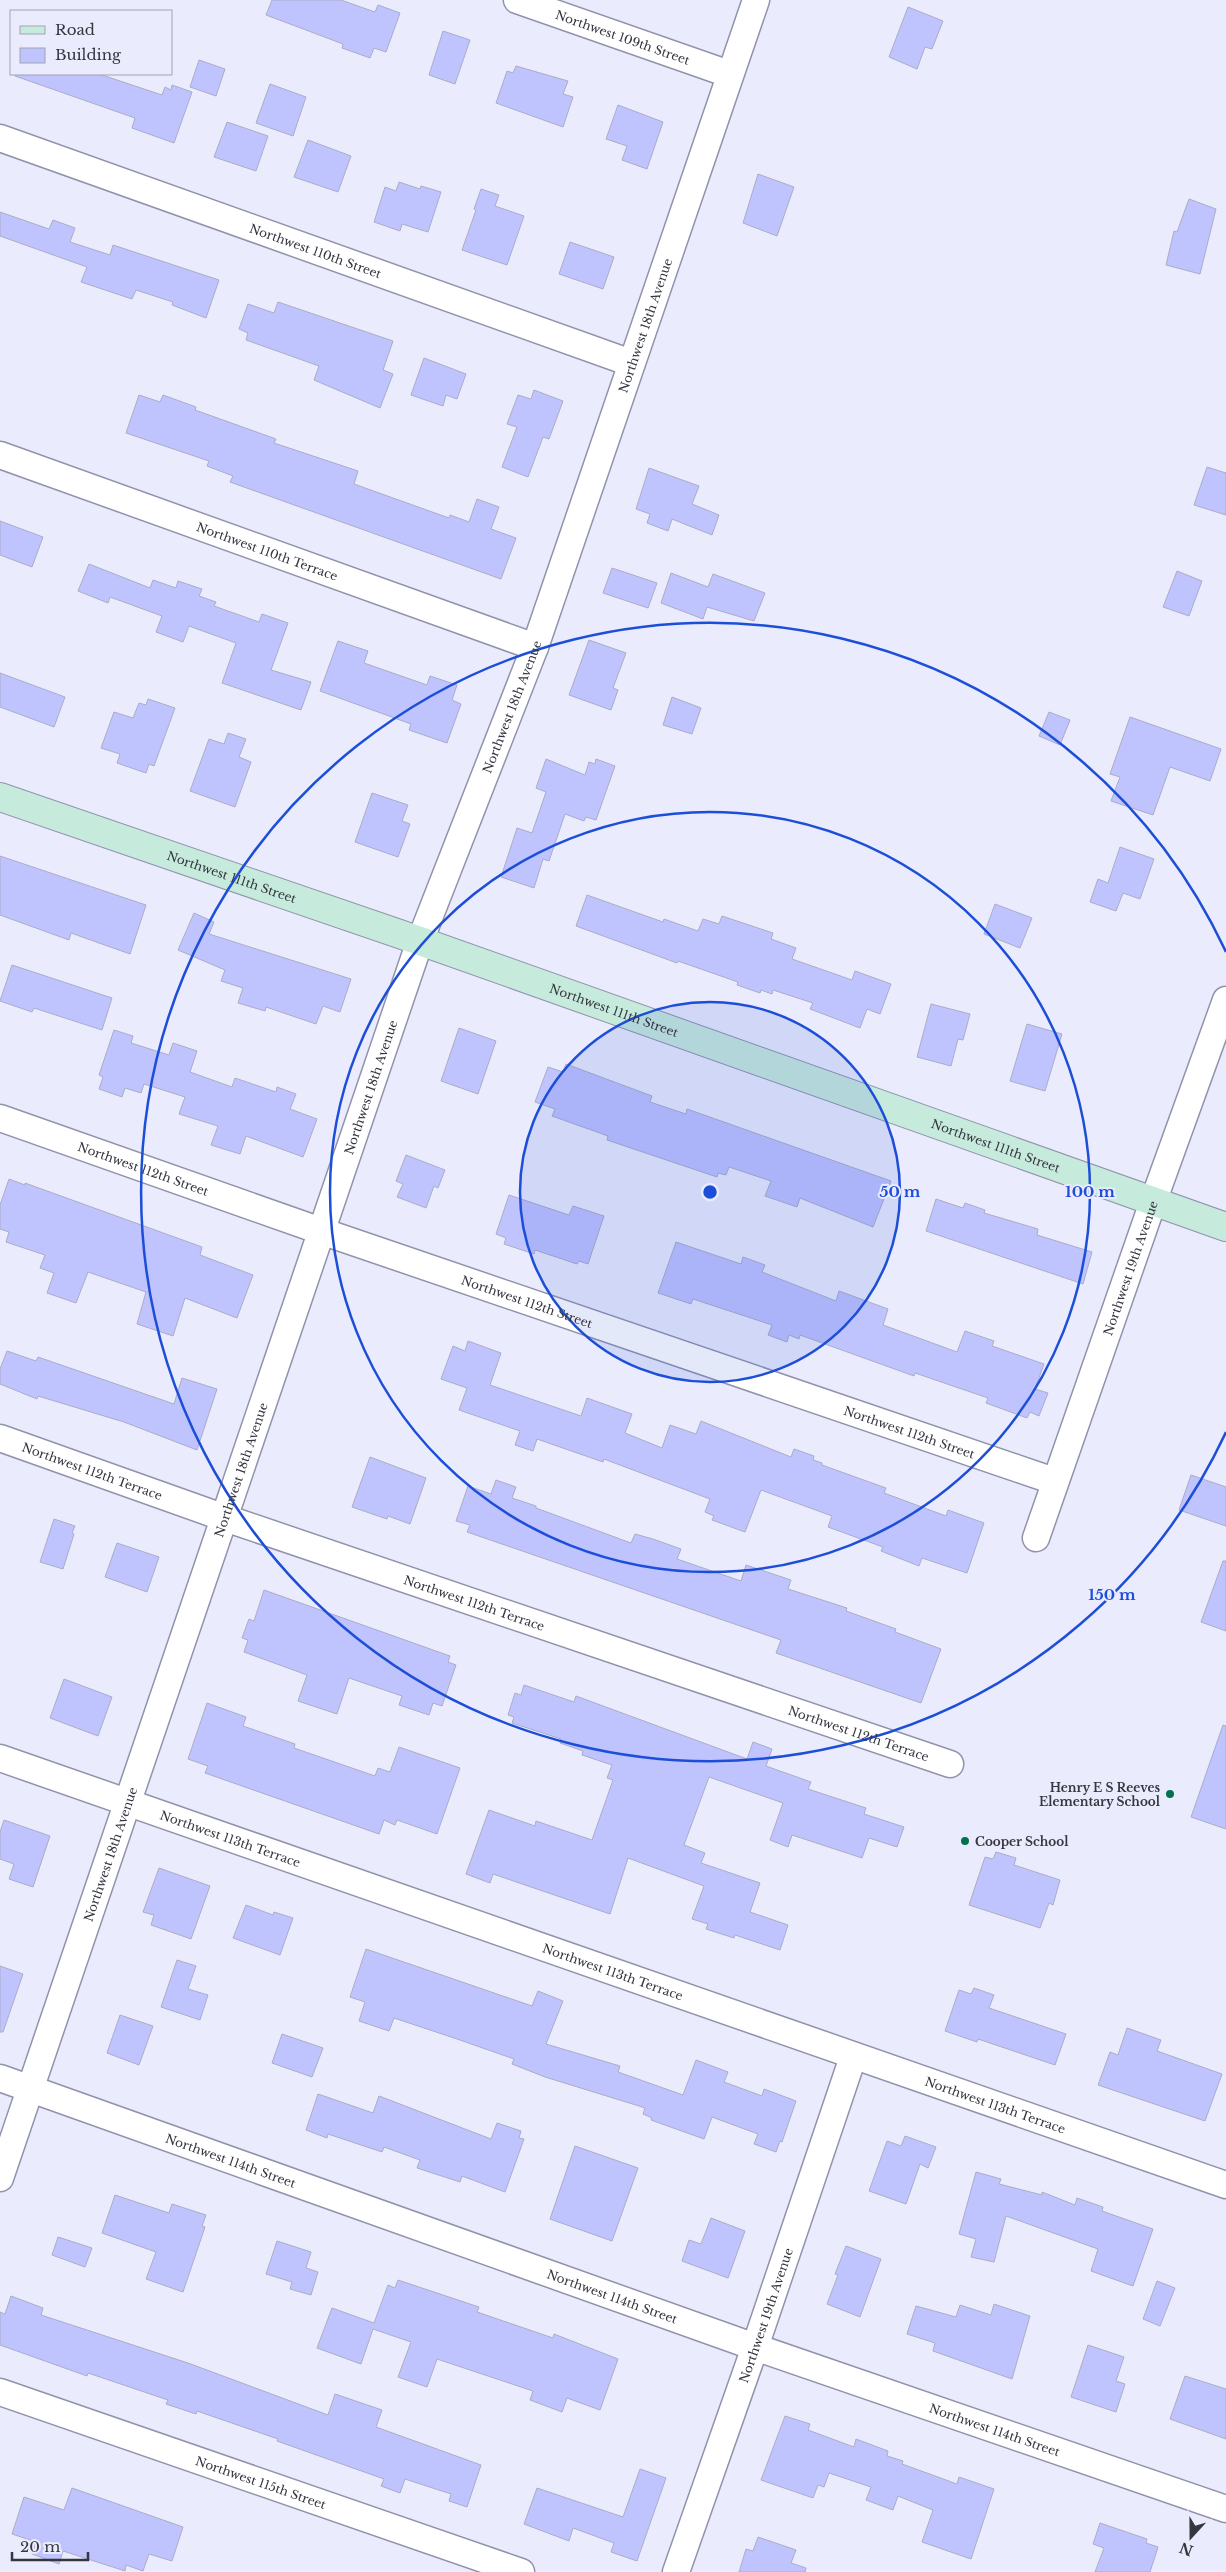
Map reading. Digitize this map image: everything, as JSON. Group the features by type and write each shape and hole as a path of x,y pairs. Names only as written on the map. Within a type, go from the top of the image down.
{"street":[{"name":"Northwest 109th Street","path":"517,0 729,74"},
{"name":"Northwest 18th Avenue","path":"0,2178 126,1802 420,941 535,647 729,74 756,0"},
{"name":"Northwest 110th Street","path":"0,138 631,363"},
{"name":"Northwest 110th Terrace","path":"0,455 535,647"},
{"name":"Northwest 111th Street","path":"0,797 420,941 1226,1227"},
{"name":"Northwest 19th Avenue","path":"1036,1538 1054,1481 1226,1000"},
{"name":"Northwest 112th Street","path":"0,1118 321,1231 1054,1481"},
{"name":"Northwest 112th Terrace","path":"0,1438 224,1518 950,1764"},
{"name":"Northwest 113th Terrace","path":"0,1758 853,2057 1226,2185"},
{"name":"Northwest 19th Avenue","path":"676,2572 756,2347 853,2057"},
{"name":"Northwest 114th Street","path":"0,2078 756,2347 1226,2509"},
{"name":"Northwest 115th Street","path":"0,2392 521,2572"}],"building":[{"path":"272,0 341,0 375,12 378,5 400,13 386,52 374,48 370,58 342,48 343,44 266,15"},
{"path":"908,7 943,21 932,49 925,47 917,69 889,57"},
{"path":"443,31 470,40 455,84 429,75"},
{"path":"199,60 225,69 216,96 190,87"},
{"path":"516,66 568,81 563,94 573,97 563,127 496,103 507,71 513,73"},
{"path":"102,75 162,95 165,87 171,90 172,85 192,92 174,143 132,128 135,118 15,76"},
{"path":"270,84 306,97 293,136 256,123"},
{"path":"618,105 663,122 647,169 622,160 627,146 606,139"},
{"path":"227,122 268,136 256,171 214,157"},
{"path":"308,140 351,156 338,192 294,177"},
{"path":"758,174 794,187 777,236 743,223"},
{"path":"399,182 420,189 421,186 441,192 428,232 402,224 400,231 374,222 385,187 396,191"},
{"path":"481,189 499,195 495,206 524,216 507,265 462,250"},
{"path":"1189,199 1216,209 1200,274 1166,265 1174,231 1177,232"},
{"path":"0,212 49,229 53,220 75,228 70,242 110,255 113,245 219,280 206,318 172,305 173,302 136,290 132,299 81,282 87,267 0,236"},
{"path":"570,242 614,257 603,289 559,274"},
{"path":"278,302 393,341 383,370 393,374 380,408 314,380 319,366 246,340 248,333 239,329 248,304 274,313"},
{"path":"424,358 466,374 457,399 446,395 443,406 411,395"},
{"path":"534,390 563,401 549,439 543,437 528,477 502,467 517,427 507,424 518,395 531,399"},
{"path":"139,395 160,402 163,395 196,407 195,410 276,439 274,443 358,471 354,484 449,518 450,515 469,522 477,499 499,507 491,529 516,538 501,579 230,482 233,476 207,466 209,461 126,433"},
{"path":"1207,467 1226,473 1226,515 1194,505"},
{"path":"649,468 699,486 692,504 719,515 712,535 672,519 668,531 647,523 650,514 636,509"},
{"path":"0,521 43,537 32,567 0,555"},
{"path":"89,564 150,588 153,580 176,588 178,581 202,589 199,596 216,602 214,606 259,622 262,614 288,623 271,670 311,682 301,710 222,683 236,643 189,626 183,642 156,632 162,616 110,597 108,603 78,591"},
{"path":"612,568 657,583 648,608 603,593"},
{"path":"1177,571 1202,581 1189,616 1163,607"},
{"path":"671,573 708,587 713,574 765,593 754,621 707,607 703,619 661,603"},
{"path":"589,640 626,653 613,688 618,690 611,710 569,695"},
{"path":"338,641 368,651 364,663 427,685 430,676 457,685 452,700 461,704 447,743 409,730 411,724 320,691"},
{"path":"0,673 65,697 54,727 0,707"},
{"path":"672,697 701,708 692,734 663,725"},
{"path":"148,699 175,708 154,766 149,764 146,773 117,763 120,754 101,748 114,712 133,718 139,703 146,705"},
{"path":"1049,712 1070,720 1060,745 1039,736"},
{"path":"1130,717 1221,749 1210,781 1170,767 1153,815 1111,801 1120,777 1110,774"},
{"path":"228,733 246,739 239,757 251,762 235,807 190,791 209,739 224,744"},
{"path":"546,759 585,775 589,762 595,764 596,759 615,766 596,820 586,817 584,821 565,814 549,861 543,859 534,888 501,877 517,828 532,833 546,792 536,788"},
{"path":"372,793 408,805 402,821 410,824 398,857 355,842"},
{"path":"1120,847 1154,859 1140,899 1123,893 1116,911 1090,902 1098,879 1108,883"},
{"path":"0,856 146,905 130,954 71,933 69,940 0,915"},
{"path":"587,895 663,922 664,919 698,931 703,919 719,924 722,916 773,933 771,939 796,948 792,959 852,980 855,971 891,984 880,1014 867,1009 860,1028 810,1009 813,1003 773,990 772,994 761,990 760,993 737,985 738,982 678,961 677,963 576,926"},
{"path":"995,904 1032,918 1020,948 984,934"},
{"path":"194,913 214,922 209,934 351,979 340,1012 323,1006 316,1024 266,1007 265,1011 238,1003 243,988 221,981 225,970 178,950"},
{"path":"12,965 112,998 102,1030 34,1008 32,1012 0,1001"},
{"path":"931,1004 970,1014 963,1040 958,1039 951,1066 917,1057"},
{"path":"1027,1024 1062,1034 1045,1091 1010,1081"},
{"path":"459,1028 496,1041 478,1094 441,1081"},
{"path":"114,1030 133,1036 131,1043 169,1055 173,1043 197,1051 190,1072 232,1087 235,1078 276,1092 277,1087 296,1094 290,1109 317,1119 303,1157 246,1136 240,1154 211,1145 218,1126 179,1114 185,1097 144,1084 141,1093 125,1088 122,1097 99,1089 103,1077 99,1075"},
{"path":"566,1064 652,1096 650,1102 686,1114 687,1109 891,1181 873,1227 800,1198 797,1207 765,1196 771,1181 729,1167 726,1175 718,1173 717,1177 607,1140 608,1136 552,1116 555,1109 535,1102 548,1067 563,1072"},
{"path":"406,1155 445,1170 438,1188 434,1186 426,1208 397,1197 403,1184 396,1181"},
{"path":"9,1179 25,1185 25,1183 202,1247 200,1255 253,1275 237,1318 185,1298 173,1336 137,1324 146,1292 88,1272 76,1303 47,1293 54,1273 40,1268 45,1255 6,1242 9,1232 0,1229 0,1205"},
{"path":"509,1195 569,1215 573,1206 604,1216 588,1264 579,1261 577,1264 535,1250 534,1254 504,1244 506,1238 496,1234"},
{"path":"936,1199 963,1208 965,1203 985,1210 984,1213 1038,1229 1037,1235 1092,1252 1083,1284 926,1231"},
{"path":"676,1242 741,1264 743,1257 765,1265 762,1272 836,1301 839,1291 888,1309 883,1325 957,1352 965,1331 994,1341 992,1346 1044,1364 1035,1389 1048,1393 1039,1416 1030,1412 1027,1418 986,1403 988,1398 915,1373 914,1376 800,1335 799,1339 789,1335 787,1342 768,1335 772,1325 693,1299 691,1304 658,1293"},
{"path":"468,1341 501,1353 490,1385 581,1416 587,1398 632,1414 625,1433 662,1448 670,1425 696,1434 701,1421 791,1457 794,1449 814,1456 813,1460 822,1463 822,1465 886,1488 884,1493 946,1516 948,1510 984,1523 967,1573 922,1558 919,1566 881,1551 883,1547 828,1527 832,1516 761,1490 745,1532 712,1520 714,1516 705,1512 710,1499 604,1459 603,1462 537,1439 533,1451 515,1445 520,1431 459,1410 467,1388 441,1379 453,1346 465,1351"},
{"path":"7,1351 36,1361 38,1357 174,1404 182,1378 217,1389 197,1450 124,1422 38,1396 37,1399 0,1384 0,1369"},
{"path":"370,1457 426,1478 410,1524 388,1516 387,1519 352,1507"},
{"path":"1191,1475 1226,1487 1226,1526 1179,1510"},
{"path":"496,1480 516,1487 512,1498 536,1506 536,1508 631,1543 635,1534 653,1539 681,1549 677,1559 741,1581 746,1565 791,1580 788,1589 847,1608 846,1611 896,1629 895,1632 941,1649 921,1703 776,1653 781,1640 467,1532 470,1525 456,1521 468,1486 491,1494"},
{"path":"54,1519 75,1526 63,1569 40,1562"},
{"path":"117,1543 159,1557 147,1592 105,1577"},
{"path":"1223,1561 1226,1561 1226,1631 1201,1622"},
{"path":"264,1590 450,1656 448,1662 456,1665 442,1706 433,1703 429,1715 399,1705 402,1696 349,1678 337,1714 298,1701 307,1675 244,1652 248,1640 242,1638 249,1619 254,1621"},
{"path":"64,1679 112,1697 98,1736 50,1718"},
{"path":"524,1685 574,1702 576,1696 747,1759 753,1742 772,1749 766,1766 811,1782 808,1789 866,1808 864,1814 904,1827 897,1847 869,1838 862,1858 792,1835 788,1847 770,1840 783,1803 709,1777 684,1845 705,1853 701,1863 760,1883 750,1912 788,1925 780,1950 735,1935 734,1938 706,1929 708,1924 692,1919 704,1886 628,1858 610,1914 493,1874 490,1883 466,1874 489,1810 535,1826 536,1821 592,1840 613,1780 607,1778 612,1765 582,1755 583,1751 560,1743 561,1739 512,1723 514,1717 508,1715 515,1693 521,1695"},
{"path":"207,1703 246,1717 243,1726 295,1744 294,1748 375,1776 378,1768 390,1772 399,1747 460,1768 437,1834 397,1820 395,1825 384,1820 379,1834 205,1773 208,1766 188,1759"},
{"path":"1223,1725 1226,1726 1226,1829 1191,1817"},
{"path":"4,1820 50,1836 33,1887 9,1879 14,1864 0,1859 0,1832"},
{"path":"996,1852 1016,1858 1014,1865 1060,1880 1053,1905 1049,1903 1040,1928 969,1905 985,1857 993,1859"},
{"path":"159,1868 210,1886 191,1939 151,1925 154,1915 143,1912"},
{"path":"246,1905 273,1915 274,1912 293,1918 280,1955 233,1938"},
{"path":"366,1949 532,2006 538,1991 563,2001 546,2044 620,2066 618,2072 683,2095 696,2060 728,2072 724,2082 762,2096 764,2089 796,2101 782,2142 780,2141 776,2152 754,2144 758,2134 712,2117 704,2139 651,2120 652,2118 643,2114 645,2108 545,2077 512,2064 514,2059 457,2039 394,2018 389,2031 359,2021 365,2002 350,1997"},
{"path":"177,1960 196,1966 188,1989 208,1995 200,2020 161,2007"},
{"path":"0,1966 23,1974 3,2032 0,2032"},
{"path":"974,1988 994,1995 989,2008 1066,2034 1055,2065 978,2039 977,2042 945,2031 959,1990 971,1994"},
{"path":"120,2015 153,2026 139,2065 107,2053"},
{"path":"1127,2028 1161,2040 1157,2051 1222,2074 1205,2121 1098,2085 1110,2052 1118,2055"},
{"path":"282,2034 323,2048 312,2077 272,2063"},
{"path":"318,2094 373,2113 379,2096 491,2139 497,2123 521,2131 519,2138 524,2139 505,2192 462,2176 460,2182 417,2168 420,2160 384,2147 382,2152 328,2134 327,2138 306,2130"},
{"path":"905,2136 936,2147 928,2168 920,2164 906,2204 869,2191 887,2141 901,2146"},
{"path":"575,2146 638,2168 612,2241 550,2219"},
{"path":"976,2172 1001,2179 999,2184 1042,2195 1042,2192 1075,2205 1077,2198 1103,2207 1102,2211 1153,2229 1133,2286 1091,2271 1098,2249 1006,2216 994,2262 971,2257 976,2239 959,2234"},
{"path":"115,2195 169,2213 172,2204 206,2215 202,2226 205,2227 183,2292 146,2279 156,2252 102,2233"},
{"path":"711,2218 745,2231 728,2278 682,2261 689,2240 701,2244"},
{"path":"58,2237 92,2248 85,2267 52,2255"},
{"path":"277,2241 311,2252 306,2268 318,2272 311,2295 290,2289 292,2282 266,2274"},
{"path":"846,2246 881,2259 860,2317 827,2304 838,2275 835,2274"},
{"path":"398,2280 479,2307 477,2312 553,2338 554,2334 618,2359 600,2410 567,2398 562,2412 530,2400 533,2391 437,2359 427,2387 398,2377 411,2342 373,2329 361,2364 317,2348 332,2308 374,2323 388,2285 395,2288"},
{"path":"1157,2281 1175,2288 1160,2326 1143,2319"},
{"path":"11,2296 43,2308 41,2315 188,2363 328,2415 335,2394 382,2410 376,2427 481,2465 467,2507 449,2501 451,2494 405,2479 400,2493 381,2486 384,2479 277,2441 278,2439 197,2411 196,2414 166,2404 168,2400 88,2373 87,2376 0,2345 0,2312 5,2314"},
{"path":"994,2304 1030,2316 1012,2379 933,2351 935,2343 907,2334 916,2306 956,2317 960,2305 991,2315"},
{"path":"1088,2345 1124,2357 1116,2381 1125,2384 1116,2412 1071,2397"},
{"path":"1185,2376 1226,2389 1226,2439 1170,2419"},
{"path":"785,2416 810,2424 808,2430 854,2447 856,2439 888,2451 887,2456 903,2461 902,2464 957,2484 959,2477 994,2489 971,2559 922,2542 933,2510 898,2496 893,2510 866,2500 871,2487 829,2473 824,2487 818,2485 813,2498 761,2480"},
{"path":"640,2469 666,2478 637,2561 611,2552 614,2543 573,2528 569,2541 524,2524 537,2488 623,2517"},
{"path":"72,2488 183,2527 172,2561 149,2554 143,2571 126,2565 125,2571 63,2551 59,2564 32,2554 36,2542 12,2534 24,2497 64,2510"},
{"path":"1100,2523 1147,2539 1146,2543 1158,2547 1150,2572 1095,2572 1104,2548 1093,2544"},
{"path":"758,2537 796,2550 791,2563 806,2568 805,2572 739,2572 746,2549 753,2551"}],"place":[{"name":"Henry E S Reeves Elementary School","path":"1170,1794"},
{"name":"Cooper School","path":"965,1841"}]}
